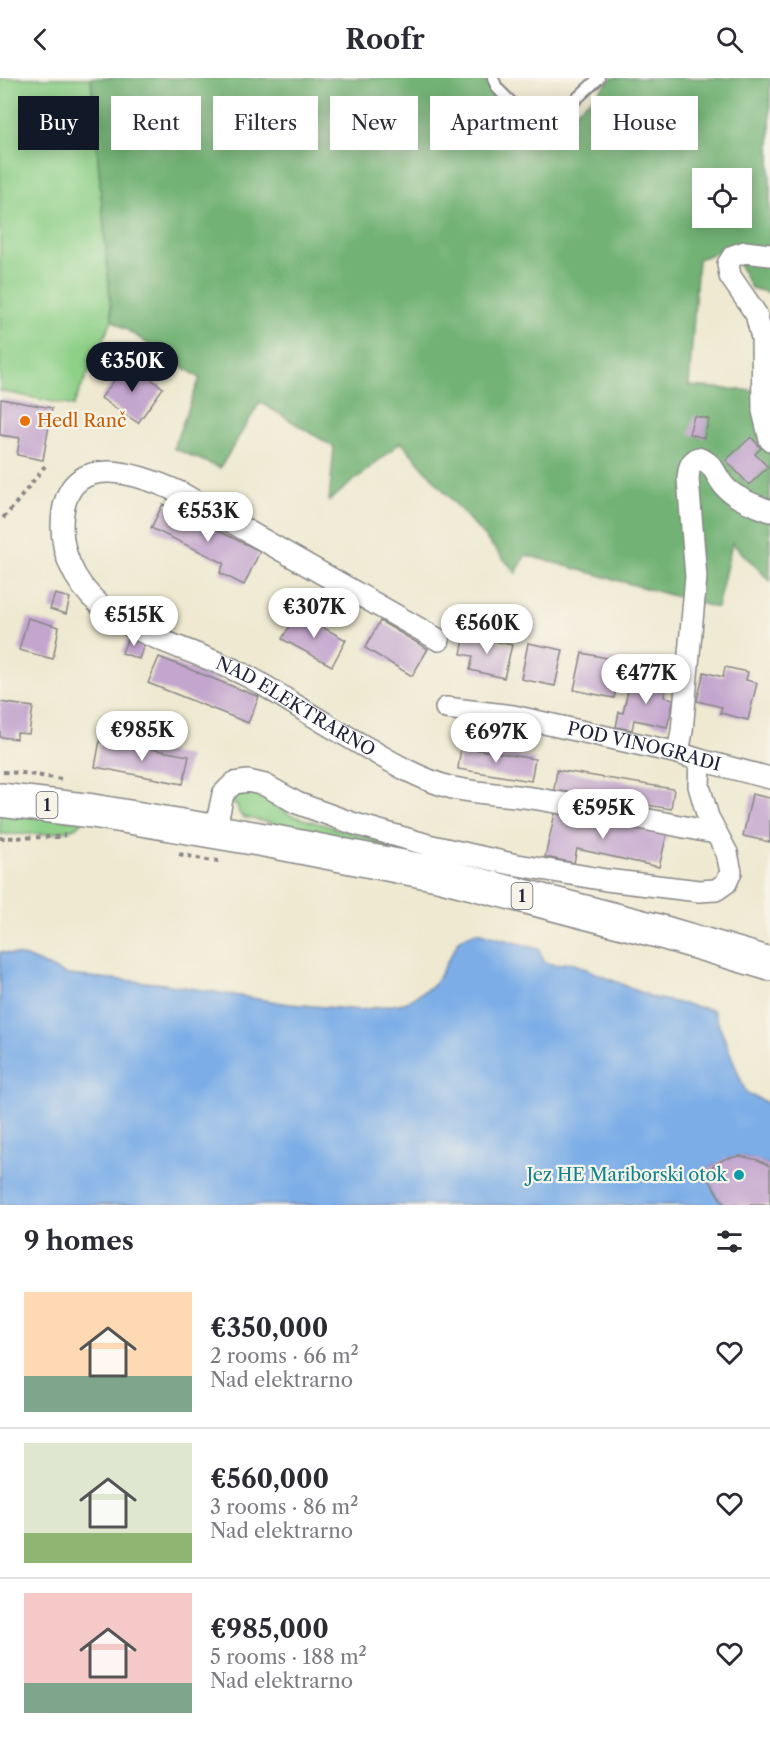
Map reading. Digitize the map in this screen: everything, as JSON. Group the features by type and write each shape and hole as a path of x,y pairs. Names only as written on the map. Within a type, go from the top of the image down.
{"main road":[{"name":"1","path":"0,800 93,811 438,874 658,931 770,964"}],"street":[{"path":"770,255 745,252 733,256 728,264 730,276 756,314 762,338 763,411 770,440"},
{"path":"678,753 696,578 688,479 692,461 698,458 706,460 726,488 747,502 770,511"},
{"name":"NAD ELEKTRARNO","path":"439,640 190,498 155,481 115,472 91,474 72,487 65,503 63,546 69,564 87,592 102,607 131,626 249,677 416,775 476,793 542,799 715,833"},
{"name":"POD VINOGRADI","path":"446,708 513,716 678,753 770,778"},
{"path":"214,832 223,794 234,783 248,781 265,785 297,803 352,823 432,846 512,864 606,880 699,891 716,890 726,883 731,872 727,853 708,817 699,786 700,760"}],"lane":[{"path":"493,78 497,88 522,113 541,120 561,113 599,78"}],"path":[{"path":"3,518 45,466"}],"green space":[{"path":"0,78 91,78 93,96 18,96 18,150 97,150 112,320 73,406 0,391"},
{"path":"91,78 484,78 500,96 430,96 430,150 579,150 579,108 591,99 591,150 698,150 698,96 594,96 612,78 770,78 770,293 751,288 731,248 698,259 689,386 770,392 770,581 732,543 717,608 526,555 516,573 401,442 329,501 334,447 260,402 220,468 173,448 200,378 112,320 97,150 99,96 93,96"},
{"path":"249,790 260,794 290,815 397,846 397,849 243,817 237,805 231,804 238,794"},
{"path":"0,812 83,821 77,826 57,833 0,834"}],"water":[{"path":"476,932 539,949 544,962 555,965 570,962 654,998 713,1010 746,1093 770,1104 770,1166 753,1159 739,1157 724,1160 708,1169 718,1198 725,1205 0,1205 0,952 26,957 68,975 165,984 289,1004 360,1010 405,1003 434,985 460,939"}],"building":[{"path":"128,362 163,388 138,423 101,398"},
{"name":"Hedl Ranč","path":"1,399 52,408 43,460 17,455 20,438 0,435"},
{"path":"694,416 709,419 704,438 689,434"},
{"path":"751,437 761,448 755,454 768,467 749,485 726,460"},
{"path":"163,504 260,551 244,585 220,573 224,563 151,528"},
{"path":"55,594 70,598 66,614 50,609"},
{"path":"297,613 346,640 332,666 282,639"},
{"path":"28,618 59,627 53,659 19,650"},
{"path":"380,621 428,649 412,676 365,648"},
{"path":"465,634 512,645 504,678 470,670 473,656 461,654"},
{"path":"129,635 145,642 139,659 122,653"},
{"path":"528,643 563,650 555,686 521,679"},
{"path":"582,653 622,661 614,698 574,690"},
{"path":"159,657 259,697 248,723 148,683"},
{"path":"725,667 748,672 746,680 757,683 748,720 720,713 722,707 697,701 704,672 723,677"},
{"path":"631,677 667,685 664,697 674,699 667,727 634,720 632,730 616,727 619,712 623,713"},
{"path":"0,702 33,707 29,734 17,733 17,739 0,737"},
{"path":"100,740 189,756 183,784 95,767"},
{"path":"461,747 535,759 531,781 458,769"},
{"path":"557,770 674,789 671,809 554,790"},
{"path":"752,794 770,798 770,842 743,836"},
{"path":"556,809 667,834 659,867 577,849 574,863 545,857"},
{"name":"Jez HE Mariborski otok","path":"740,1156 758,1160 770,1166 770,1205 725,1205 722,1202 710,1181 708,1169 724,1159"}],"place":[{"name":"Hedl Ranč","path":"25,421"},
{"name":"Jez HE Mariborski otok","path":"739,1175"}]}
